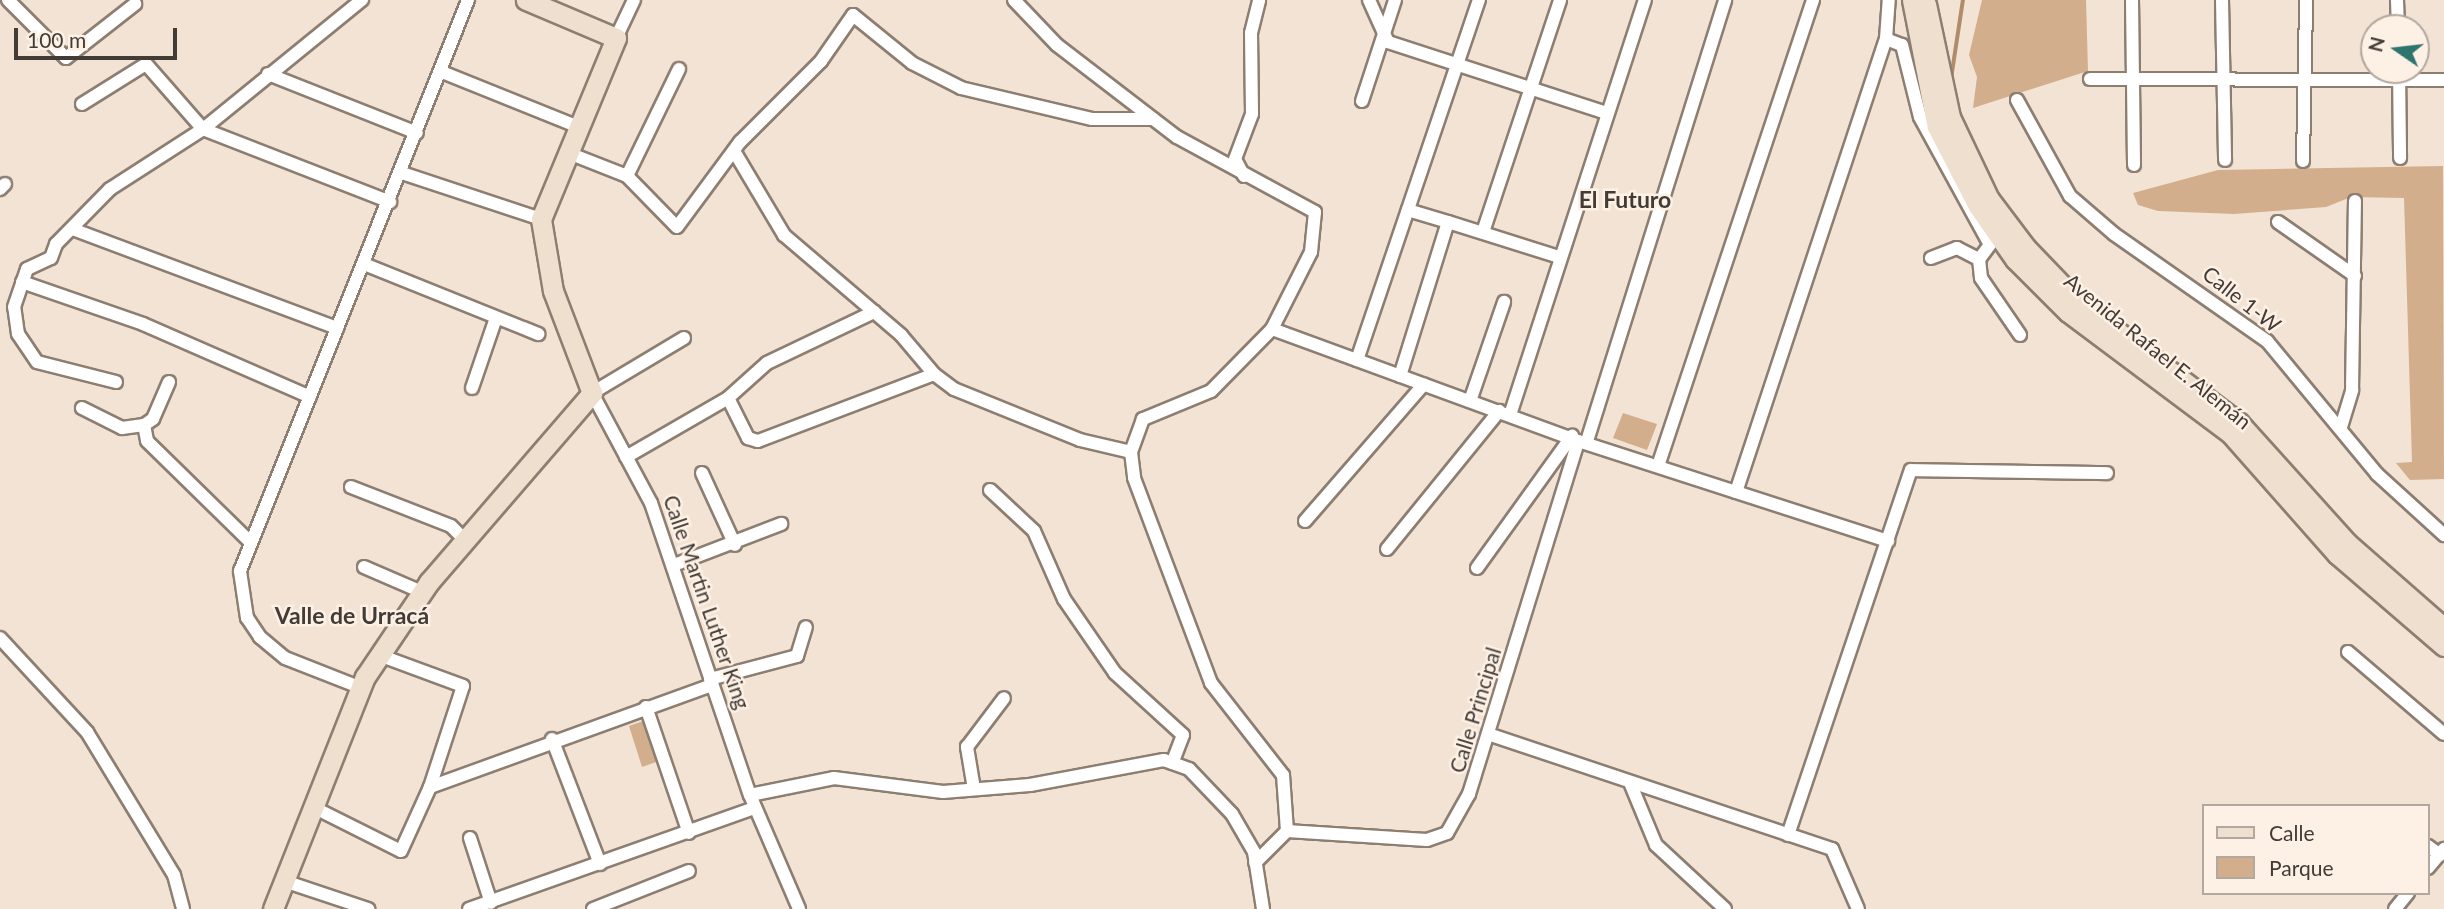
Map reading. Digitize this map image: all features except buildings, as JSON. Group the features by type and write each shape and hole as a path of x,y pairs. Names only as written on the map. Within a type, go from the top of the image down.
{"main road":[{"path":"526,0 616,38"},
{"name":"Avenida Rafael E. Alemán","path":"1912,0 1937,127 1994,239 2068,312 2230,433 2337,554 2444,646"},
{"name":"Avenida Rafael E. Alemán","path":"1925,0 1950,117 1989,199 2026,248 2078,302 2239,423 2347,543 2444,628"},
{"name":"Calle Martin Luther King","path":"592,393 553,291 541,219 566,152 616,38"},
{"path":"273,909 359,688 379,655 422,592 592,393"}],"street":[{"path":"8,0 66,58 135,4"},
{"path":"116,382 37,362 18,334 14,307 27,269 51,258 56,244 75,230 110,189 203,129 362,0"},
{"path":"359,688 285,658 260,637 242,597 240,571 402,173 468,0"},
{"name":"Calle Martin Luther King","path":"616,38 634,0"},
{"path":"1014,0 1057,45 1153,119 1244,176 1303,201 1316,219 1297,288 1272,329 1211,391 1143,419 1131,452 1135,478 1211,683 1283,775 1287,831 1255,863"},
{"path":"1244,176 1235,159 1252,114 1249,57 1258,0"},
{"path":"1369,0 1383,37 1457,65 1606,113"},
{"path":"1362,101 1395,0"},
{"path":"1357,360 1479,0"},
{"path":"1483,232 1560,0"},
{"path":"1387,549 1504,413 1645,0"},
{"name":"Calle Principal","path":"1287,831 1427,840 1447,832 1469,794 1579,439 1725,0"},
{"path":"1658,466 1813,0"},
{"path":"1735,492 1886,38 1889,0"},
{"path":"2132,0 2134,165"},
{"path":"2222,0 2225,160"},
{"path":"2303,161 2306,0"},
{"path":"566,152 627,176 677,227 734,151 821,61 853,15 912,63 961,88 1092,119 1153,119"},
{"path":"1886,38 1902,45 1920,117 1994,239 1979,259 1981,278 2020,335"},
{"path":"82,104 146,64 203,129 390,202"},
{"path":"627,176 679,69"},
{"path":"442,72 579,127"},
{"path":"268,74 417,133"},
{"path":"2090,79 2360,77"},
{"path":"2399,84 2400,159"},
{"name":"Calle 1-W","path":"2017,100 2070,196 2114,234 2267,341 2341,427 2377,474 2444,535"},
{"path":"734,151 784,235 874,312 934,374 954,389 1080,440 1131,452"},
{"path":"402,173 541,219"},
{"path":"2341,427 2352,390 2354,201"},
{"path":"1408,210 1559,257"},
{"path":"1401,376 1448,222"},
{"path":"2278,222 2355,276"},
{"path":"75,230 337,328"},
{"path":"1931,258 1957,248 1979,259"},
{"path":"364,264 538,334"},
{"path":"22,282 143,324 310,397"},
{"path":"1470,401 1504,302"},
{"path":"626,457 728,398 767,363 874,312"},
{"path":"472,388 496,318"},
{"path":"1272,329 1579,439 1888,541"},
{"path":"592,393 684,338"},
{"path":"728,398 748,438 758,441 934,374"},
{"path":"82,408 122,428 144,425 153,419 169,382"},
{"path":"1305,521 1424,384"},
{"name":"Calle Martin Luther King","path":"592,393 626,457 674,565 752,802 799,909"},
{"path":"144,425 147,441 250,541"},
{"path":"1477,568 1579,439"},
{"path":"1787,835 1911,471 2107,473"},
{"path":"702,473 735,545"},
{"path":"351,487 451,527 465,540"},
{"path":"990,489 1034,531 1064,599 1115,673 1183,735 1172,763"},
{"path":"674,565 735,545 781,524"},
{"path":"365,567 422,592"},
{"path":"430,787 552,739 711,682 797,656 806,627"},
{"path":"0,638 87,732 174,875 183,909"},
{"path":"2348,652 2444,734"},
{"path":"313,807 401,851 430,787 463,686 379,655"},
{"path":"974,789 967,747 1004,698"},
{"path":"646,707 689,832"},
{"path":"1488,734 1839,855 1858,909"},
{"path":"552,739 600,864"},
{"path":"469,909 501,903 689,832 752,802 834,778 909,790 974,789 1172,763 1189,769 1232,814 1255,863 1263,909"},
{"path":"1631,785 1656,845 1725,909"},
{"path":"470,838 501,903"},
{"path":"2430,866 2442,852"},
{"path":"593,909 689,871"},
{"path":"284,881 368,909"},
{"path":"2395,909 2406,895"}],"green space":[{"path":"1982,0 2086,0 2088,71 1973,108 1977,77 1969,55"},
{"path":"2443,166 2444,479 2410,480 2396,463 2412,462 2404,198 2351,197 2326,207 2234,214 2158,211 2138,205 2133,193 2218,170"},
{"path":"1623,413 1657,424 1647,450 1613,438"},
{"path":"649,719 662,760 642,767 629,726"}],"waterway":[{"path":"1951,79 1963,0"}],"district":[{"name":"El Futuro","path":"1625,199"},
{"name":"Valle de Urracá","path":"352,615"}]}
